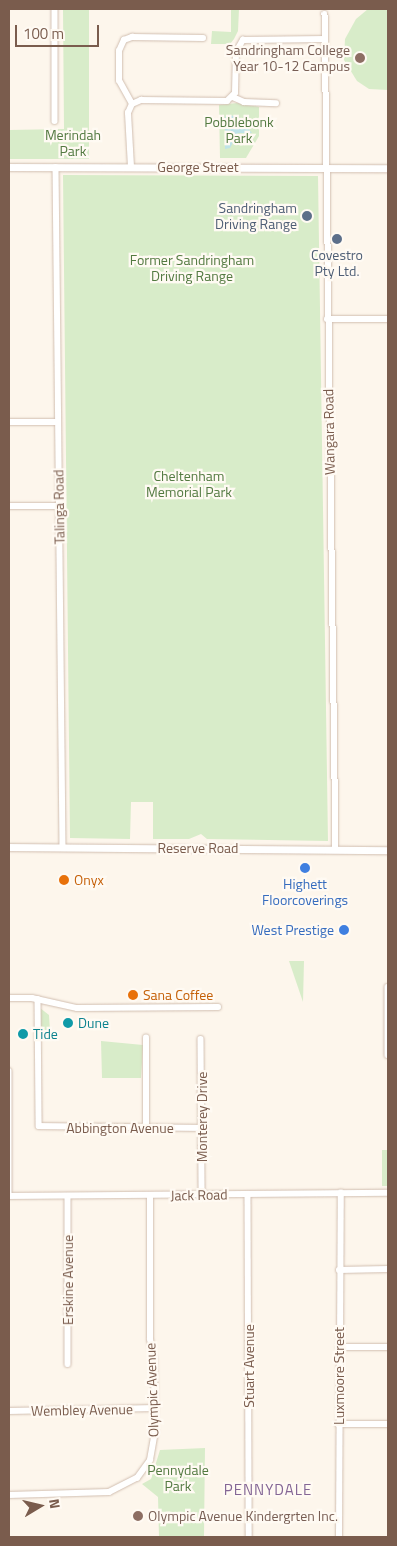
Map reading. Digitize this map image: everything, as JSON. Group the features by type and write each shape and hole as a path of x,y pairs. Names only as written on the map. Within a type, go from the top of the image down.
{"street":[{"path":"55,9 55,121"},
{"name":"Wangara Road","path":"325,14 325,168 336,850"},
{"path":"132,104 119,81 119,51 124,40 132,37 203,38"},
{"path":"233,97 236,52 243,40 325,39"},
{"path":"131,167 128,113 132,104 141,100 222,102 233,97 244,102 276,103"},
{"name":"George Street","path":"9,167 388,168"},
{"name":"Talinga Road","path":"56,167 63,847"},
{"path":"327,319 388,319"},
{"path":"9,422 58,422"},
{"path":"9,506 59,506"},
{"name":"Reserve Road","path":"9,847 388,850"},
{"path":"387,989 388,1055"},
{"path":"9,998 38,999 77,1008 218,1007"},
{"name":"Abbington Avenue","path":"38,999 39,1126 202,1128"},
{"path":"146,1038 146,1128"},
{"name":"Monterey Drive","path":"201,1039 202,1196"},
{"path":"9,1072 9,1196"},
{"name":"Luxmoore Street","path":"339,1193 339,1537"},
{"name":"Jack Road","path":"9,1196 202,1196 388,1193"},
{"name":"Stuart Avenue","path":"248,1195 249,1537"},
{"name":"Erskine Avenue","path":"68,1196 68,1364"},
{"name":"Olympic Avenue","path":"9,1496 105,1494 131,1482 142,1473 152,1453 155,1408 150,1339 150,1196"},
{"path":"339,1270 388,1270"},
{"path":"339,1347 388,1347"},
{"name":"Wembley Avenue","path":"9,1411 155,1408"},
{"path":"338,1424 388,1424"}],"green space":[{"name":"Merindah Park","path":"63,9 89,9 89,159 9,159 9,130 64,129"},
{"path":"231,9 239,9 238,31 234,39 230,44 211,44 212,31 231,32"},
{"path":"368,9 388,9 388,90 369,89 357,81 344,60 345,39 356,19"},
{"name":"Pobblebonk Park","path":"237,103 259,107 259,136 246,158 220,158 219,105"},
{"path":"63,175 318,176 328,841 207,839 201,834 189,839 153,839 153,802 131,802 130,839 70,838"},
{"path":"289,961 304,961 303,1002"},
{"path":"40,1008 49,1015 50,1031 41,1029"},
{"path":"101,1041 143,1045 141,1078 102,1078"},
{"path":"382,1150 388,1150 388,1186 382,1186"},
{"name":"Pennydale Park","path":"205,1448 204,1537 159,1537 158,1497 142,1484 151,1479 160,1450"}],"water":[{"path":"230,115 239,118 252,133 238,133 230,148 225,149 225,117"}],"place":[{"name":"Sandringham College Year 10-12 Campus","path":"360,58"},
{"name":"Sandringham Driving Range","path":"307,216"},
{"name":"Covestro Pty Ltd.","path":"337,239"},
{"name":"Highett Floorcoverings","path":"305,868"},
{"name":"Onyx","path":"64,880"},
{"name":"West Prestige","path":"344,930"},
{"name":"Sana Coffee","path":"133,995"},
{"name":"Dune","path":"68,1023"},
{"name":"Tide","path":"23,1034"},
{"name":"Olympic Avenue Kindergrten Inc.","path":"138,1516"}],"district":[{"name":"PENNYDALE","path":"268,1490"}],"park label":[{"name":"Former Sandringham Driving Range","path":"192,268"},
{"name":"Cheltenham Memorial Park","path":"189,484"}]}
